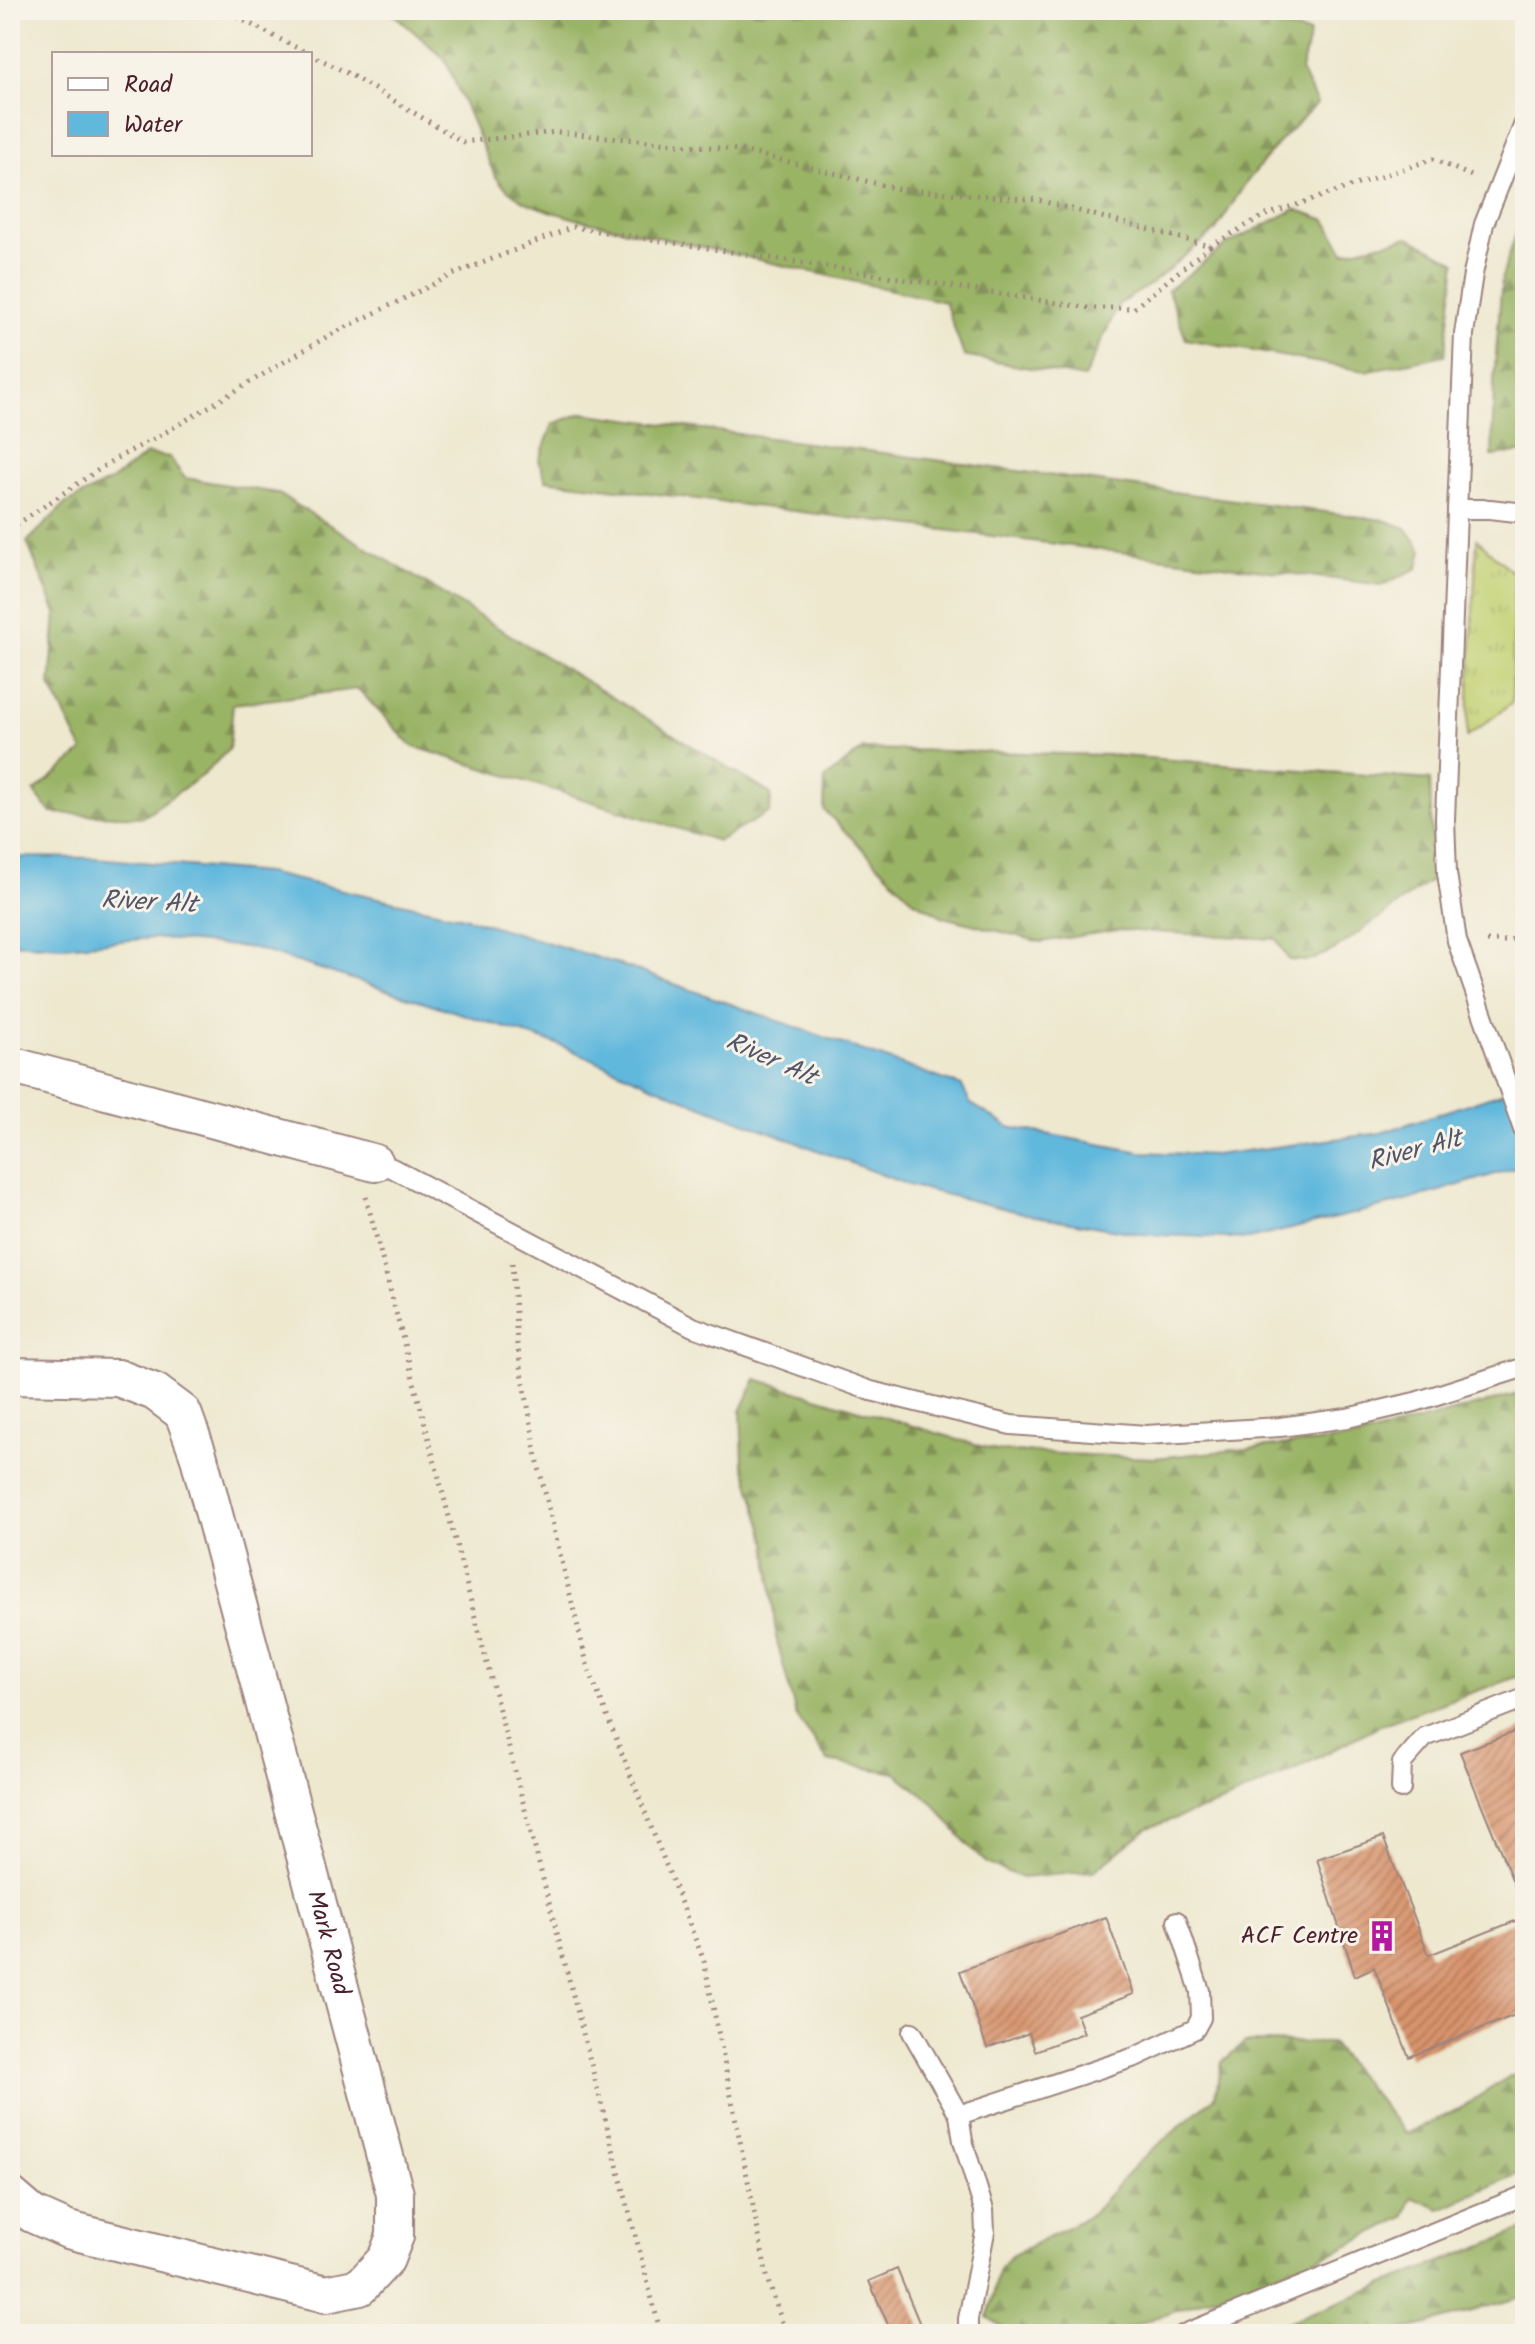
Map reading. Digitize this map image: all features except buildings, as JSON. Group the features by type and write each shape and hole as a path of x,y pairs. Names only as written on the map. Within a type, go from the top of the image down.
{"street":[{"path":"10,1065 365,1160"},
{"name":"Mark Road","path":"10,1376 118,1378 155,1392 183,1413 202,1470 395,2194 395,2236 386,2259 360,2287 326,2294 68,2230 32,2214 10,2195"}],"lane":[{"path":"1525,121 1484,224 1464,334 1445,819 1447,873 1457,941 1525,1135"},
{"path":"1457,509 1525,513"},
{"path":"365,1160 392,1168 693,1327 871,1391 1011,1425 1146,1435 1280,1427 1347,1418 1415,1402 1525,1367"},
{"path":"1401,1789 1402,1763 1425,1737 1525,1698"},
{"path":"959,2115 1135,2057 1195,2029 1201,2018 1200,1991 1177,1921"},
{"path":"912,2032 959,2115 963,2141 984,2210 985,2232 968,2319 968,2334"},
{"path":"1184,2334 1525,2195"}],"path":[{"path":"223,10 306,52"},
{"path":"312,55 463,142 557,132 739,150 899,189 1038,200 1210,246"},
{"path":"10,529 113,460 328,336 452,275 573,227 1089,308 1134,308 1210,246 1263,216 1433,159 1498,188"},
{"path":"1457,941 1507,941 1525,935"},
{"path":"365,1160 661,2334"},
{"path":"509,1230 517,1344 539,1468 588,1668 704,1961 768,2281 786,2334"}],"green space":[{"path":"389,10 1201,10 1310,33 1301,71 1317,103 1279,142 1245,184 1216,230 1151,284 1119,304 1084,378 964,356 945,302 573,218 520,199 495,176 445,59"},
{"path":"1525,205 1525,452 1492,456 1502,277"},
{"path":"1295,209 1326,220 1344,252 1409,237 1456,262 1445,355 1365,371 1186,339 1168,290 1226,245"},
{"path":"582,413 1384,520 1406,528 1422,550 1418,568 1382,585 546,480 539,460 553,424"},
{"path":"147,454 169,457 185,478 277,493 771,794 770,812 718,841 412,746 358,689 233,704 229,749 204,774 142,817 51,813 34,792 83,751 50,685 56,613 27,542 65,504 112,480"},
{"path":"1477,539 1514,574 1512,703 1467,737"},
{"path":"863,749 1109,755 1430,780 1433,879 1336,949 1309,961 1289,960 1276,939 1118,930 1041,942 944,917 914,901 824,810 825,779"},
{"path":"756,1379 997,1451 1154,1458 1357,1438 1525,1392 1525,1674 1380,1725 1298,1768 1221,1803 1148,1828 1094,1871 1022,1878 988,1864 972,1850 934,1804 896,1773 828,1761 796,1715 776,1637 767,1542 743,1462 741,1411"},
{"path":"1245,2042 1331,2043 1406,2134 1459,2109 1510,2076 1525,2075 1525,2171 1440,2209 1412,2197 1404,2217 1339,2250 1119,2331 1101,2334 1011,2334 988,2317 999,2270 1011,2256 1091,2215 1139,2161 1215,2097 1222,2062"},
{"path":"1525,2229 1525,2296 1392,2334 1257,2334"}],"water":[{"name":"River Alt","path":"10,857 95,858 266,873 464,917 618,964 962,1086 970,1103 1009,1127 1141,1152 1215,1155 1381,1133 1525,1085 1525,1165 1406,1201 1249,1239 1140,1234 1035,1216 911,1186 684,1099 560,1045 254,948 153,938 63,946 10,943"}],"place":[{"name":"ACF Centre","path":"1382,1936"}]}
